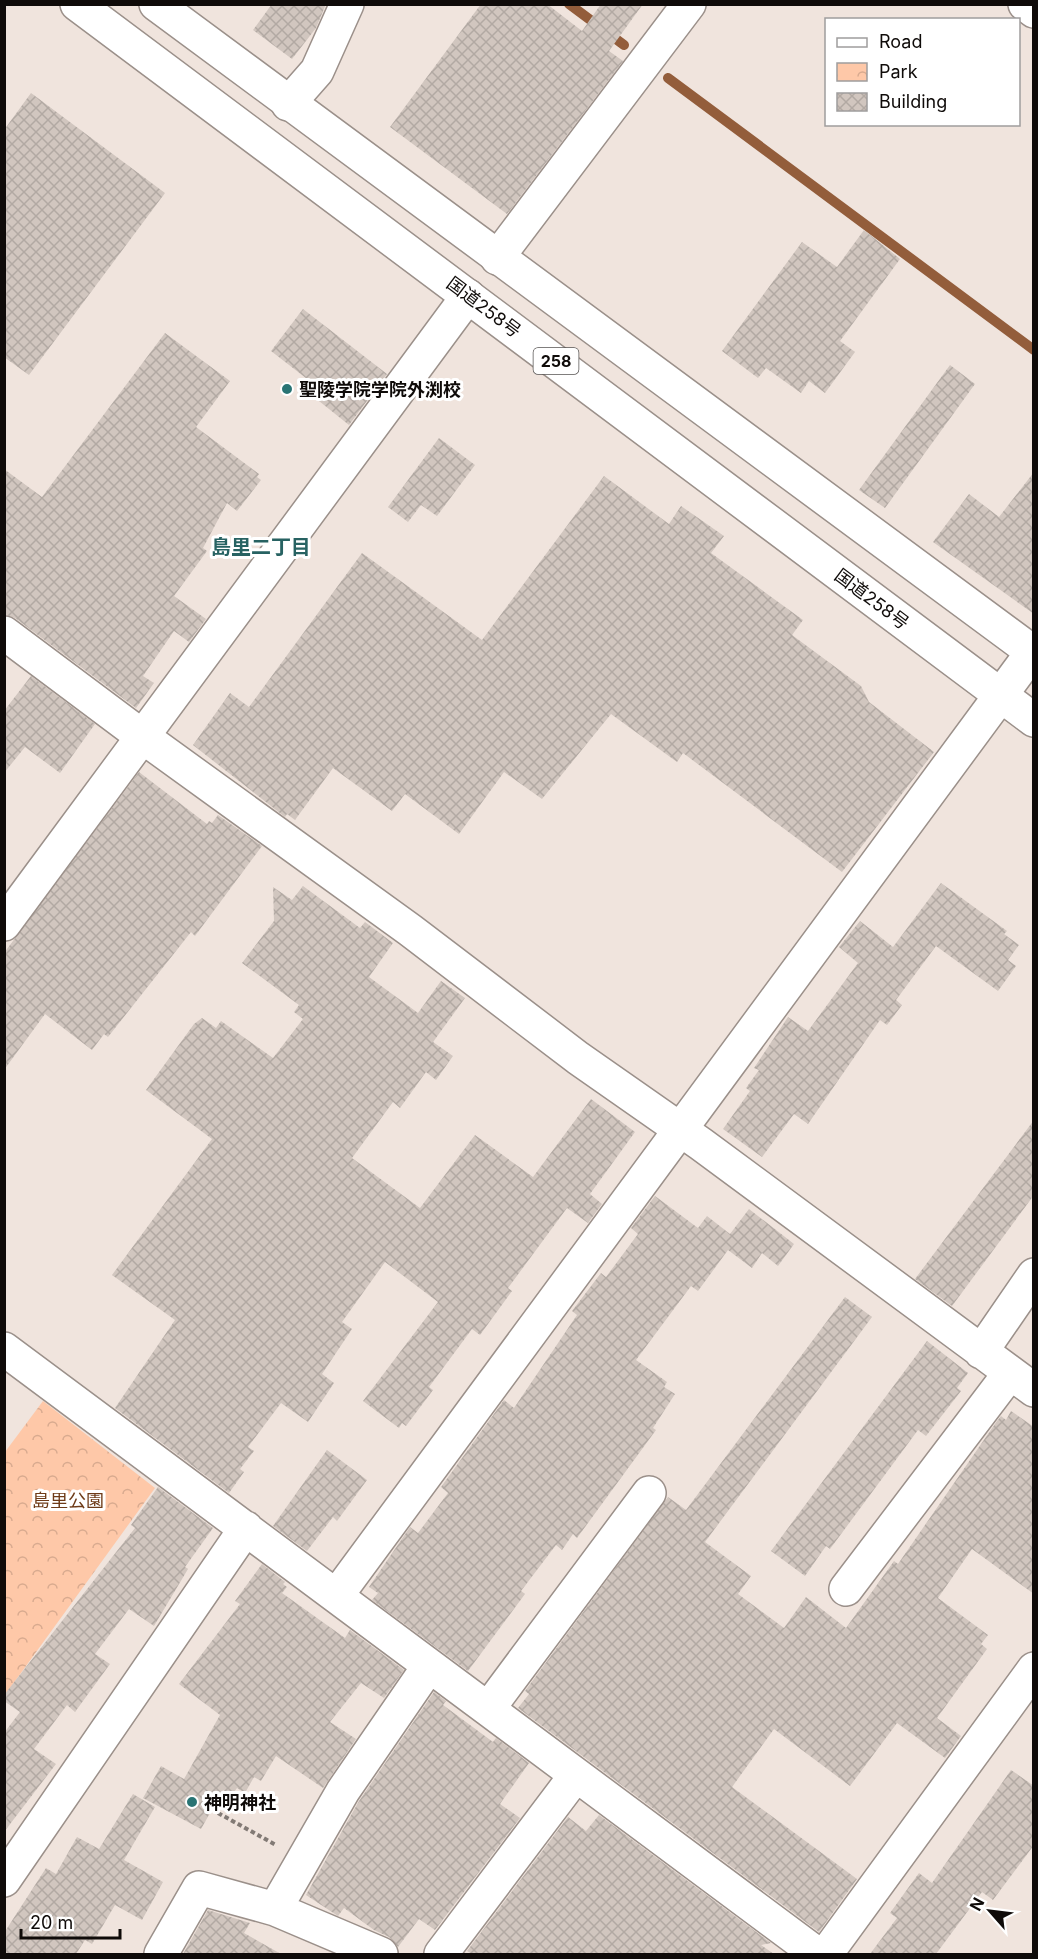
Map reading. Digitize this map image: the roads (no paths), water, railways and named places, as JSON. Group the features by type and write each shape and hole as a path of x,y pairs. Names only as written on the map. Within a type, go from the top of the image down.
{"main road":[{"name":"国道258号","path":"77,4 1034,720"},
{"name":"258","path":"156,4 288,104 1033,652"},
{"path":"288,104 317,71 347,4"},
{"path":"497,258 689,4"},
{"path":"1025,4 1034,11"},
{"path":"4,924 468,296"},
{"path":"4,633 143,737 410,930 578,1058 682,1131 1022,1381 846,1589"},
{"path":"337,1595 682,1131 999,695 1033,652"},
{"path":"981,1352 1034,1275"},
{"path":"4,1349 817,1954"},
{"path":"488,1709 650,1493"},
{"path":"4,1880 246,1528"},
{"path":"275,1909 343,1791 429,1666"},
{"path":"826,1954 1034,1669"},
{"path":"441,1954 576,1775"},
{"path":"161,1954 199,1888 275,1909 381,1954"}],"waterway":[{"path":"569,4 624,45"},
{"path":"668,78 1034,350"}],"place":[{"name":"聖陵学院学院外渕校","path":"287,389"},
{"name":"神明神社","path":"192,1802"}],"district":[{"name":"島里二丁目","path":"261,547"}],"park label":[{"name":"島里公園","path":"68,1500"}]}
